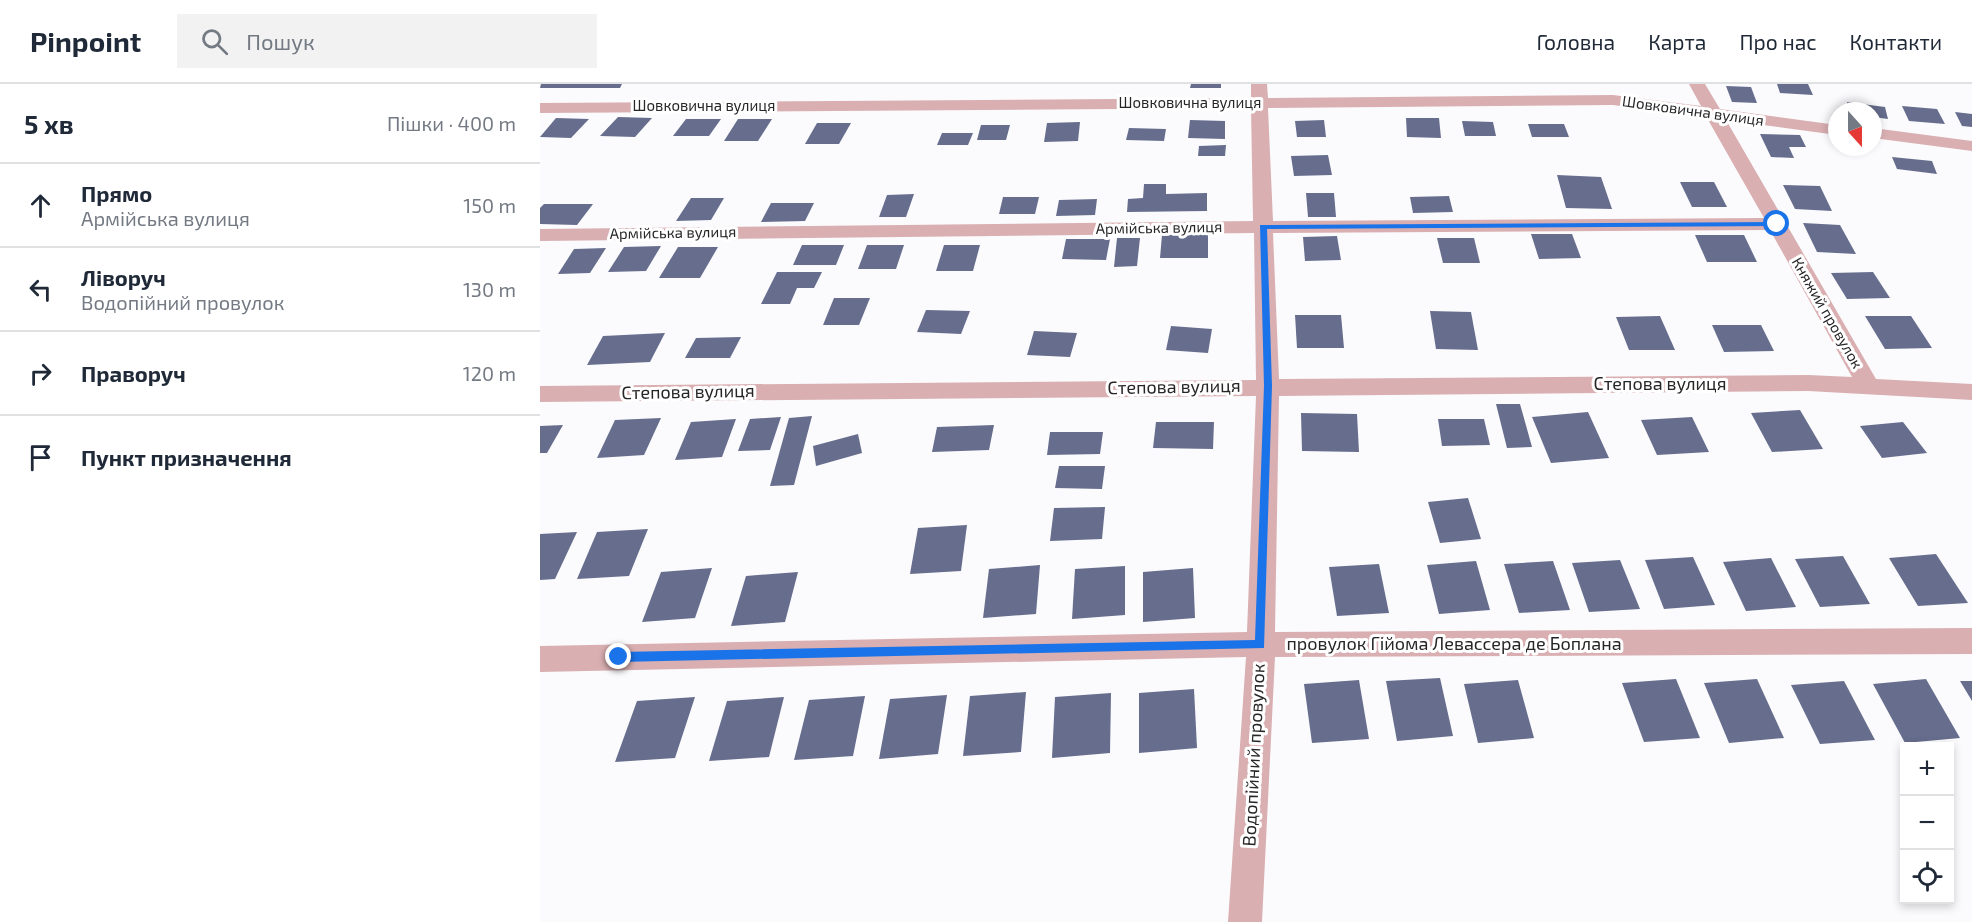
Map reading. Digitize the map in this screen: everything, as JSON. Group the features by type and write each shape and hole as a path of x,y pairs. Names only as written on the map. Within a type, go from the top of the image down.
{"street":[{"path":"897,105 906,84"},
{"path":"1456,84 1461,101"},
{"name":"Княжий провулок","path":"1697,84 1868,385"},
{"name":"Шовковична вулиця","path":"540,108 897,105 1259,93 1461,101 1613,100 1828,128"},
{"name":"Водопійний провулок","path":"1245,922 1261,645 1268,386 1259,93"},
{"path":"1882,135 1972,147"},
{"name":"Армійська вулиця","path":"540,235 1263,226 1777,224"},
{"name":"Степова вулиця","path":"540,394 1268,386 1868,385 1961,392"},
{"name":"провулок Гійома Левассера де Боплана","path":"540,659 1261,645 1972,641"}],"building":[{"path":"541,84 622,84 620,88 540,88"},
{"path":"1191,84 1221,84 1221,88 1190,88"},
{"path":"1777,84 1808,84 1813,95 1780,93"},
{"path":"1726,86 1751,87 1757,103 1732,102"},
{"path":"1902,106 1937,109 1945,124 1909,121"},
{"path":"1882,107 1885,107 1888,119 1882,118"},
{"path":"1955,112 1972,114 1972,127 1962,126"},
{"path":"618,117 652,118 635,137 600,136"},
{"path":"556,118 589,119 571,138 540,137"},
{"path":"1406,118 1439,118 1441,138 1407,137"},
{"path":"686,119 721,119 709,136 673,136"},
{"path":"738,119 772,119 758,141 724,141"},
{"path":"1190,120 1225,121 1225,139 1188,138"},
{"path":"1324,120 1326,137 1297,137 1295,121"},
{"path":"1462,121 1493,122 1496,136 1465,136"},
{"path":"1080,122 1078,141 1044,142 1047,123"},
{"path":"817,123 851,123 839,144 805,144"},
{"path":"1528,124 1564,124 1569,137 1532,137"},
{"path":"981,125 1010,125 1006,140 977,140"},
{"path":"1129,128 1166,129 1164,141 1126,140"},
{"path":"942,133 973,133 968,145 937,145"},
{"path":"1760,134 1800,135 1806,147 1789,147 1794,158 1771,157"},
{"path":"1226,145 1225,156 1198,156 1199,146"},
{"path":"1328,155 1332,175 1294,176 1291,156"},
{"path":"1892,157 1932,161 1937,174 1897,169"},
{"path":"1557,175 1601,177 1612,209 1566,208"},
{"path":"1680,182 1714,182 1727,207 1692,207"},
{"path":"1144,184 1166,184 1166,194 1207,193 1207,211 1127,212 1128,199 1143,198"},
{"path":"1783,185 1820,186 1832,211 1795,209"},
{"path":"1306,193 1334,193 1336,217 1308,217"},
{"path":"914,194 906,217 879,217 887,195"},
{"path":"1449,196 1453,212 1413,213 1410,197"},
{"path":"1003,197 1039,197 1035,214 999,214"},
{"path":"691,198 724,198 711,220 676,221"},
{"path":"1097,199 1095,215 1056,216 1059,200"},
{"path":"771,203 814,203 805,221 761,222"},
{"path":"544,204 593,204 577,225 540,224 540,208"},
{"path":"1803,223 1840,225 1856,254 1817,252"},
{"path":"1208,234 1208,258 1160,258 1162,235"},
{"path":"1531,234 1572,234 1581,258 1539,259"},
{"path":"1695,235 1744,235 1757,262 1707,262"},
{"path":"1337,236 1341,260 1305,261 1303,237"},
{"path":"1117,238 1140,238 1137,266 1114,267"},
{"path":"1437,238 1474,238 1480,263 1443,263"},
{"path":"1066,239 1110,239 1106,260 1062,259"},
{"path":"802,245 844,245 836,265 793,265"},
{"path":"867,245 904,245 896,269 858,269"},
{"path":"944,245 980,245 973,271 936,271"},
{"path":"661,246 646,271 608,272 624,247"},
{"path":"678,247 718,247 700,278 659,278"},
{"path":"606,248 590,273 558,274 574,249"},
{"path":"777,272 822,272 814,288 797,288 790,304 761,304"},
{"path":"1873,272 1890,298 1847,299 1831,273"},
{"path":"834,298 870,298 859,325 823,325"},
{"path":"926,310 970,311 961,334 917,332"},
{"path":"1430,311 1471,312 1478,350 1436,349"},
{"path":"1295,315 1341,315 1344,348 1297,348"},
{"path":"1660,316 1675,350 1629,350 1616,317"},
{"path":"1865,316 1911,316 1932,348 1885,349"},
{"path":"1712,325 1761,325 1774,351 1724,352"},
{"path":"1171,326 1212,329 1208,353 1166,350"},
{"path":"1034,331 1077,333 1070,357 1027,355"},
{"path":"665,333 650,362 587,365 603,336"},
{"path":"741,337 730,358 685,358 696,338"},
{"path":"1496,404 1520,404 1532,447 1507,448"},
{"path":"1800,410 1823,449 1772,452 1751,413"},
{"path":"1588,412 1609,458 1551,463 1532,417"},
{"path":"1301,413 1357,414 1359,452 1302,451"},
{"path":"812,416 794,485 770,486 789,418"},
{"path":"781,417 770,450 738,451 750,419"},
{"path":"1692,417 1709,452 1657,455 1641,420"},
{"path":"661,418 644,455 597,458 615,420"},
{"path":"736,419 722,457 675,460 691,422"},
{"path":"1438,419 1484,419 1490,445 1442,446"},
{"path":"1156,422 1214,422 1213,449 1153,448"},
{"path":"1903,422 1927,453 1882,458 1860,426"},
{"path":"563,425 547,453 540,453 540,426"},
{"path":"994,425 989,450 932,452 937,427"},
{"path":"1050,432 1103,432 1100,454 1047,455"},
{"path":"858,434 862,453 816,466 813,446"},
{"path":"1059,466 1105,466 1102,489 1055,488"},
{"path":"1468,498 1481,539 1440,543 1428,502"},
{"path":"1105,507 1102,539 1050,541 1054,508"},
{"path":"967,525 961,571 910,574 918,528"},
{"path":"648,529 629,576 577,579 597,532"},
{"path":"577,532 555,579 540,580 540,534"},
{"path":"1936,554 1968,603 1918,606 1889,558"},
{"path":"1843,556 1870,604 1820,607 1795,559"},
{"path":"1693,557 1715,605 1664,609 1645,560"},
{"path":"1771,558 1796,607 1746,611 1723,562"},
{"path":"1620,560 1640,609 1589,612 1572,563"},
{"path":"1476,561 1490,610 1439,614 1427,565"},
{"path":"1553,561 1570,610 1519,613 1504,564"},
{"path":"1379,564 1389,613 1337,616 1329,567"},
{"path":"1040,565 1036,614 983,618 989,569"},
{"path":"1125,566 1125,615 1072,619 1075,569"},
{"path":"712,568 695,618 642,622 661,572"},
{"path":"1193,568 1195,618 1143,622 1143,572"},
{"path":"798,572 785,622 731,626 746,576"},
{"path":"1440,678 1453,736 1397,741 1386,681"},
{"path":"1676,679 1700,738 1644,742 1622,683"},
{"path":"1757,679 1784,738 1729,743 1704,683"},
{"path":"1926,679 1960,738 1904,742 1873,684"},
{"path":"1359,680 1369,739 1312,743 1304,684"},
{"path":"1518,680 1534,738 1478,743 1464,684"},
{"path":"1844,681 1875,740 1820,744 1791,685"},
{"path":"1960,681 1972,681 1972,701"},
{"path":"1194,689 1197,748 1139,753 1139,693"},
{"path":"1026,692 1021,752 963,756 970,696"},
{"path":"1111,693 1110,753 1052,758 1055,697"},
{"path":"947,695 938,754 879,759 890,699"},
{"path":"865,696 853,756 794,760 809,700"},
{"path":"695,697 675,758 615,762 637,701"},
{"path":"784,697 769,757 709,761 727,701"}],"route":[{"path":"619,657 1164,645 1261,645 1268,386 1263,226 1777,224"}]}
